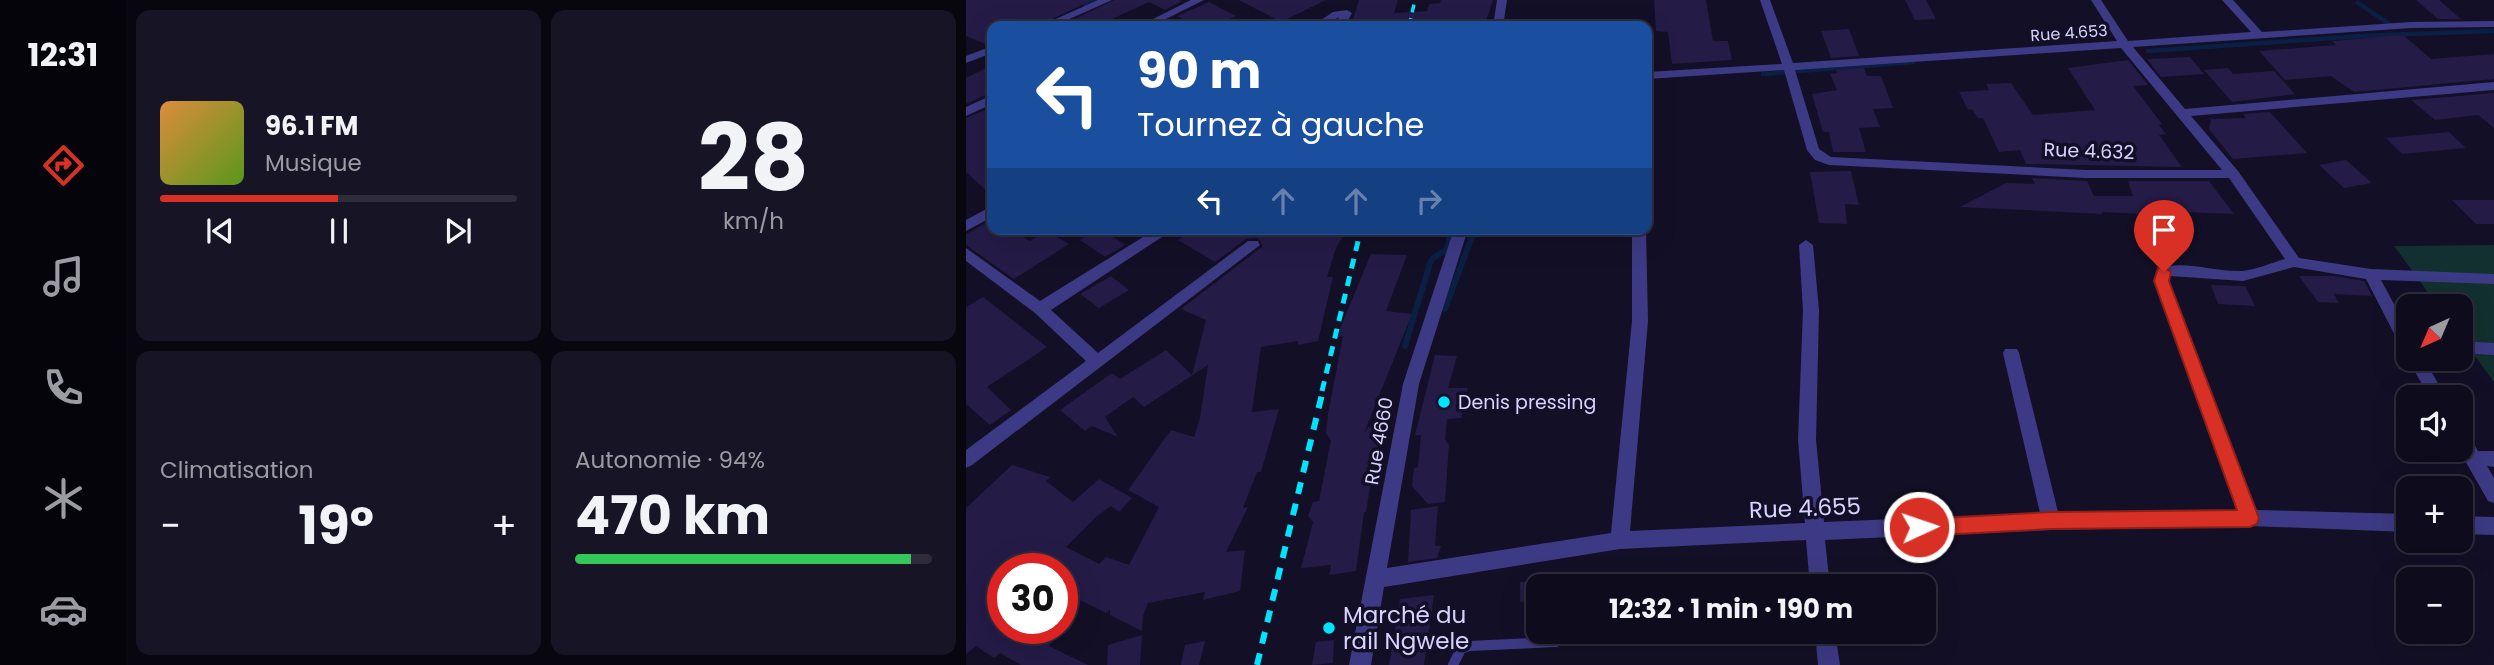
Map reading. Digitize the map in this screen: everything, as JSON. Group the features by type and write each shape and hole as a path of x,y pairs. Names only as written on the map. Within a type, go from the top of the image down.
{"street":[{"path":"1057,21 1107,0"},
{"path":"1155,21 1199,0"},
{"path":"1499,21 1502,0"},
{"name":"Rue 4.632","path":"1765,0 1789,68 1813,150 1829,161 2085,174 2233,174"},
{"path":"2096,0 2125,45 2233,174 2294,262"},
{"path":"2227,0 2259,35"},
{"path":"1326,21 1347,13 1343,21"},
{"name":"Rue 4.653","path":"1652,76 2411,25 2494,24"},
{"path":"966,60 987,51"},
{"path":"2182,113 2494,86"},
{"path":"966,112 987,102"},
{"path":"966,226 987,214"},
{"path":"1040,309 1157,235"},
{"name":"Rue 4660","path":"1360,665 1411,384 1459,235"},
{"path":"1619,540 1640,321 1639,235"},
{"path":"966,460 1253,245"},
{"path":"1806,245 1811,310 1807,440 1819,574"},
{"path":"966,253 1040,309 1097,362"},
{"path":"2250,518 2161,281 2164,272 2178,270 2243,276 2294,262 2371,274 2494,279"},
{"path":"966,272 981,264"},
{"path":"2371,274 2396,322"},
{"path":"2473,348 2494,349"},
{"path":"2011,353 2051,521"},
{"path":"2473,458 2494,459"},
{"path":"2473,458 2494,495"},
{"name":"Rue 4.655","path":"1375,579 1619,540 2051,521 2250,518 2396,523"},
{"path":"2473,525 2494,526"},
{"path":"1826,644 1829,665"}],"lane":[{"path":"1453,665 1461,649 1469,646 1526,643"}],"green space":[{"path":"2494,245 2494,382 2473,353 2473,294 2429,294 2394,246"}],"building":[{"path":"966,0 1092,0 1048,21 987,21 987,45 966,36"},
{"path":"1114,0 1182,1 1165,10 1149,2 1108,21 1070,21"},
{"path":"1239,0 1326,0 1283,21"},
{"path":"1359,0 1398,0 1394,13 1427,11 1429,4 1440,3 1441,0 1493,0 1486,21 1353,21"},
{"path":"1654,0 1706,0 1713,41 1728,41 1732,60 1672,64 1668,32 1656,31"},
{"path":"1905,0 1926,0 1936,19 1915,20"},
{"path":"2416,0 2439,0 2461,19 2438,19"},
{"path":"1209,2 1236,16 1225,21 1188,21 1177,16"},
{"path":"1849,29 1859,56 1831,58 1821,31"},
{"path":"2403,35 2431,59 2494,54 2494,79 2354,92 2331,76 2285,80 2259,51 2336,45 2332,41"},
{"path":"2190,57 2204,74 2161,77 2147,59"},
{"path":"2128,60 2148,85 2133,86 2162,124 2159,125 2166,134 2159,135 2182,167 2026,164 2020,150 1999,152 1983,118 1978,118 1972,109 1968,110 1959,92 1989,90 1986,84 2011,83 2033,115 2095,110 2068,68"},
{"path":"987,68 987,94 966,104 966,78"},
{"path":"1864,68 1867,76 1881,76 1893,108 1873,109 1880,127 1859,128 1866,152 1833,152 1829,132 1823,132 1812,94 1837,90 1830,74 1837,73 1836,70"},
{"path":"2228,68 2233,74 2274,71 2295,94 2232,102 2204,70"},
{"path":"2494,93 2494,128 2478,115 2435,120 2411,100"},
{"path":"987,109 987,191 966,172 966,118"},
{"path":"2270,112 2307,153 2233,159 2209,129 2211,119 2246,118 2243,114"},
{"path":"2449,132 2466,148 2402,154 2386,138"},
{"path":"2346,160 2372,183 2344,188 2319,165"},
{"path":"1851,171 1859,205 1845,204 1847,224 1819,223 1810,172"},
{"path":"2032,178 2087,181 2094,196 2133,196 2128,181 2209,181 2234,214 2186,212 2188,216 2102,212 2103,214 1960,207 2006,183 2035,184"},
{"path":"2452,200 2494,200 2494,224 2476,224"},
{"path":"987,223 987,235 1020,235 1030,241 1040,235 1054,235 1069,244 1014,279 966,245 966,234"},
{"path":"1088,235 1110,235 1125,245 1105,257 1080,240"},
{"path":"1186,235 1344,235 1336,248 1327,277 1333,277 1318,341 1261,347 1252,412 1279,409 1261,472 1257,472 1243,508 1248,507 1226,552 1245,550 1240,591 1203,600 1205,592 1148,603 1143,616 1142,631 1110,615 1110,609 1106,613 1078,599 1078,553 1099,564 1106,557 1129,565 1159,507 1128,490 1171,430 1194,437 1200,418 1208,365 1144,407 1133,397 1105,417 1118,437 1092,426 1085,431 1060,410 1112,373 1120,379 1166,350 1192,375 1206,320 1181,309 1263,246 1258,238 1246,239 1215,262 1178,240"},
{"path":"1371,254 1407,255 1386,311 1412,314 1364,433 1388,405 1364,512 1356,571 1329,575 1331,565 1301,568 1313,522 1308,516 1313,502 1319,501 1331,440 1326,434 1328,414 1343,336 1336,338"},
{"path":"1111,276 1129,290 1099,308 1080,294"},
{"path":"2299,276 2333,276 2364,281 2372,296 2334,294 2339,303 2318,302"},
{"path":"2211,285 2245,286 2255,306 2218,304"},
{"path":"983,297 1047,347 987,387 1011,410 990,425 966,404 966,307"},
{"path":"1435,355 1457,356 1448,388 1468,388 1461,418 1447,419 1445,440 1449,445 1445,502 1428,504 1412,486 1414,468 1418,467 1421,435 1415,435"},
{"path":"1012,465 1050,477 1046,481 1073,502 1099,479 1132,498 1119,512 1111,506 1097,516 1066,547 1078,553 987,553 987,644 1051,644 1049,646 1088,665 1021,665 1000,653 994,658 976,646 966,654 966,508"},
{"path":"1438,506 1435,546 1441,546 1437,558 1408,562 1411,510"},
{"path":"1520,582 1526,582 1526,601 1520,602"},
{"path":"1434,595 1424,665 1389,665 1400,599"},
{"path":"1142,635 1140,665 1107,665 1108,645"},
{"path":"1334,640 1333,663 1312,665 1316,642"},
{"path":"1205,641 1199,665 1181,665 1185,645"}],"waterway":[{"path":"1085,5 1097,0"},
{"path":"2358,3 2394,27"},
{"path":"2383,35 2494,31"},
{"path":"2362,36 2381,35"},
{"path":"2148,51 2361,36"},
{"path":"1763,74 1913,62 1912,60"},
{"path":"1405,346 1430,263 1447,249 1450,235"},
{"path":"1445,309 1473,235"}],"railway":[{"path":"1410,21 1415,0"},
{"path":"1322,391 1360,235"},
{"path":"1257,665 1323,390"}],"place":[{"name":"Denis pressing","path":"1444,402"},
{"name":"Marché du rail Ngwele","path":"1329,628"}],"route":[{"path":"1919,527 2051,521 2250,518 2161,281 2164,272"}]}
